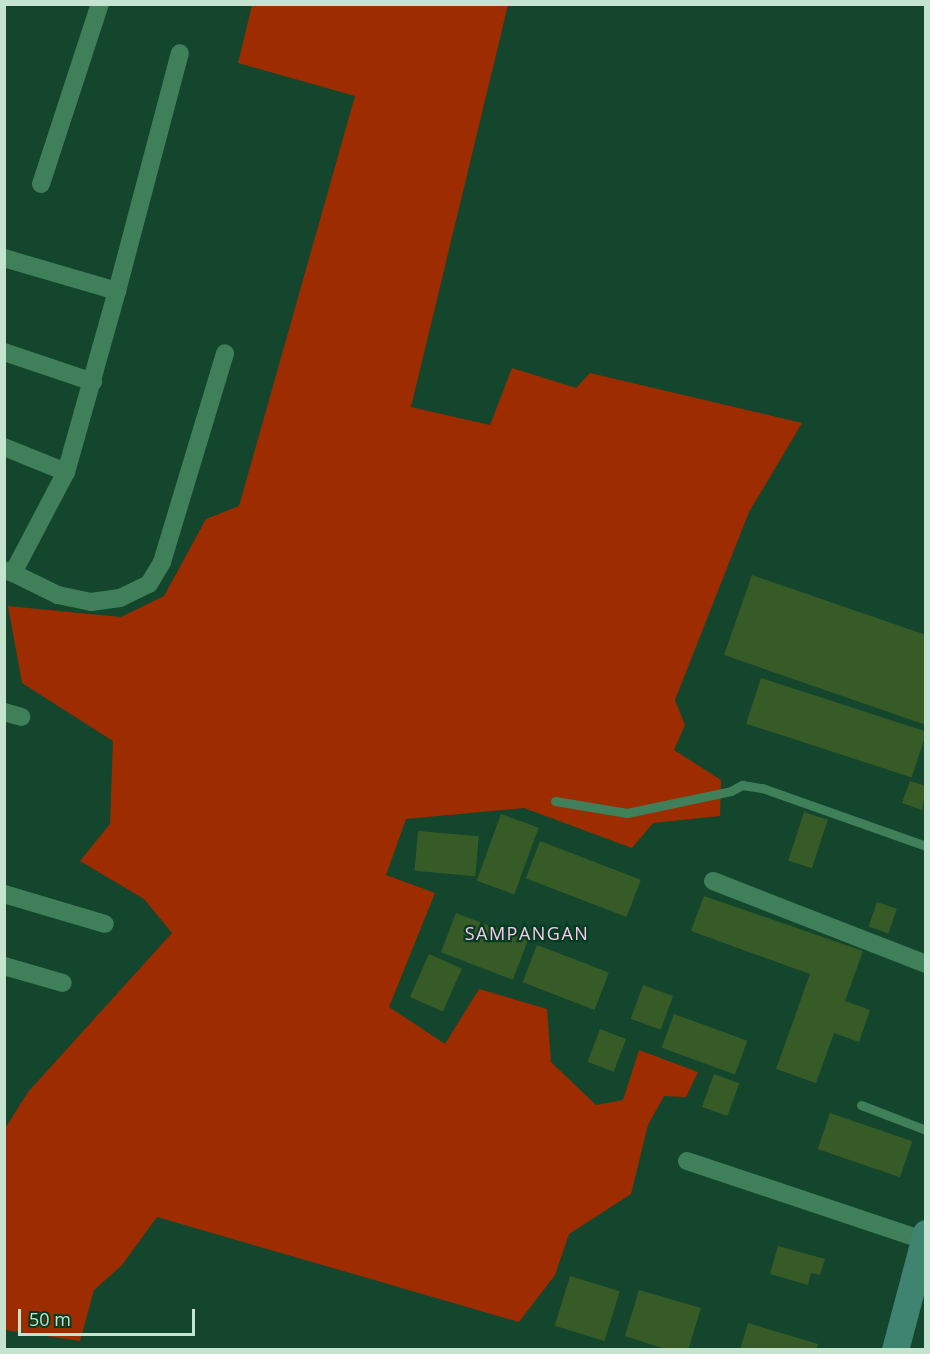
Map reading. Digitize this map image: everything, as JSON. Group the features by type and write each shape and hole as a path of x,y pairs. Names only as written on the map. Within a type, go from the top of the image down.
{"street":[{"path":"41,184 100,4"},
{"path":"180,53 93,382 66,472 9,571 58,595 91,602 120,598 149,584 162,562 225,353"},
{"path":"4,258 117,291"},
{"path":"4,352 93,382"},
{"path":"4,447 66,472"},
{"path":"713,881 926,964"},
{"path":"4,894 105,924"},
{"path":"4,966 63,982"},
{"path":"687,1161 924,1236 896,1350"}],"lane":[{"path":"555,801 627,813 731,791 742,785 762,788 926,846"},
{"path":"861,1105 926,1130"}],"shaded area":[{"path":"252,5 508,5 411,407 490,425 512,368 576,388 590,373 802,423 749,512 675,700 685,725 674,750 721,780 720,816 653,823 632,848 524,808 406,819 386,875 435,893 389,1007 445,1044 479,989 547,1009 551,1062 596,1105 623,1100 639,1050 698,1072 686,1097 664,1096 648,1125 631,1194 569,1234 555,1275 519,1322 157,1217 122,1265 94,1290 80,1341 5,1330 4,1130 28,1092 172,933 144,899 80,861 110,824 113,741 22,683 8,606 121,617 164,596 206,519 239,506 355,96 238,63"}],"building":[{"path":"752,575 926,635 926,725 724,655"},
{"path":"761,678 926,732 912,777 746,724"},
{"path":"910,781 926,786 922,810 902,803"},
{"path":"804,812 828,820 812,868 788,861"},
{"path":"501,814 539,828 514,894 477,881"},
{"path":"418,831 479,836 475,876 415,871"},
{"path":"540,841 641,880 626,917 526,878"},
{"path":"704,896 863,951 845,1001 870,1010 859,1042 834,1033 816,1083 776,1069 810,974 691,931"},
{"path":"877,902 897,909 888,933 869,927"},
{"path":"456,913 528,941 513,980 441,952"},
{"path":"537,945 609,973 595,1010 523,982"},
{"path":"429,954 462,969 443,1012 410,997"},
{"path":"643,985 673,996 661,1030 631,1019"},
{"path":"674,1014 747,1041 735,1075 662,1048"},
{"path":"600,1029 626,1039 614,1072 587,1062"},
{"path":"714,1074 739,1083 727,1116 702,1107"},
{"path":"830,1113 912,1141 900,1177 818,1149"},
{"path":"778,1246 825,1259 820,1275 811,1273 808,1285 770,1274"},
{"path":"570,1276 620,1291 605,1341 555,1326"},
{"path":"639,1290 701,1308 688,1350 668,1350 625,1336"},
{"path":"748,1323 818,1344 816,1350 740,1350"}],"district":[{"name":"SAMPANGAN","path":"527,933"}]}
